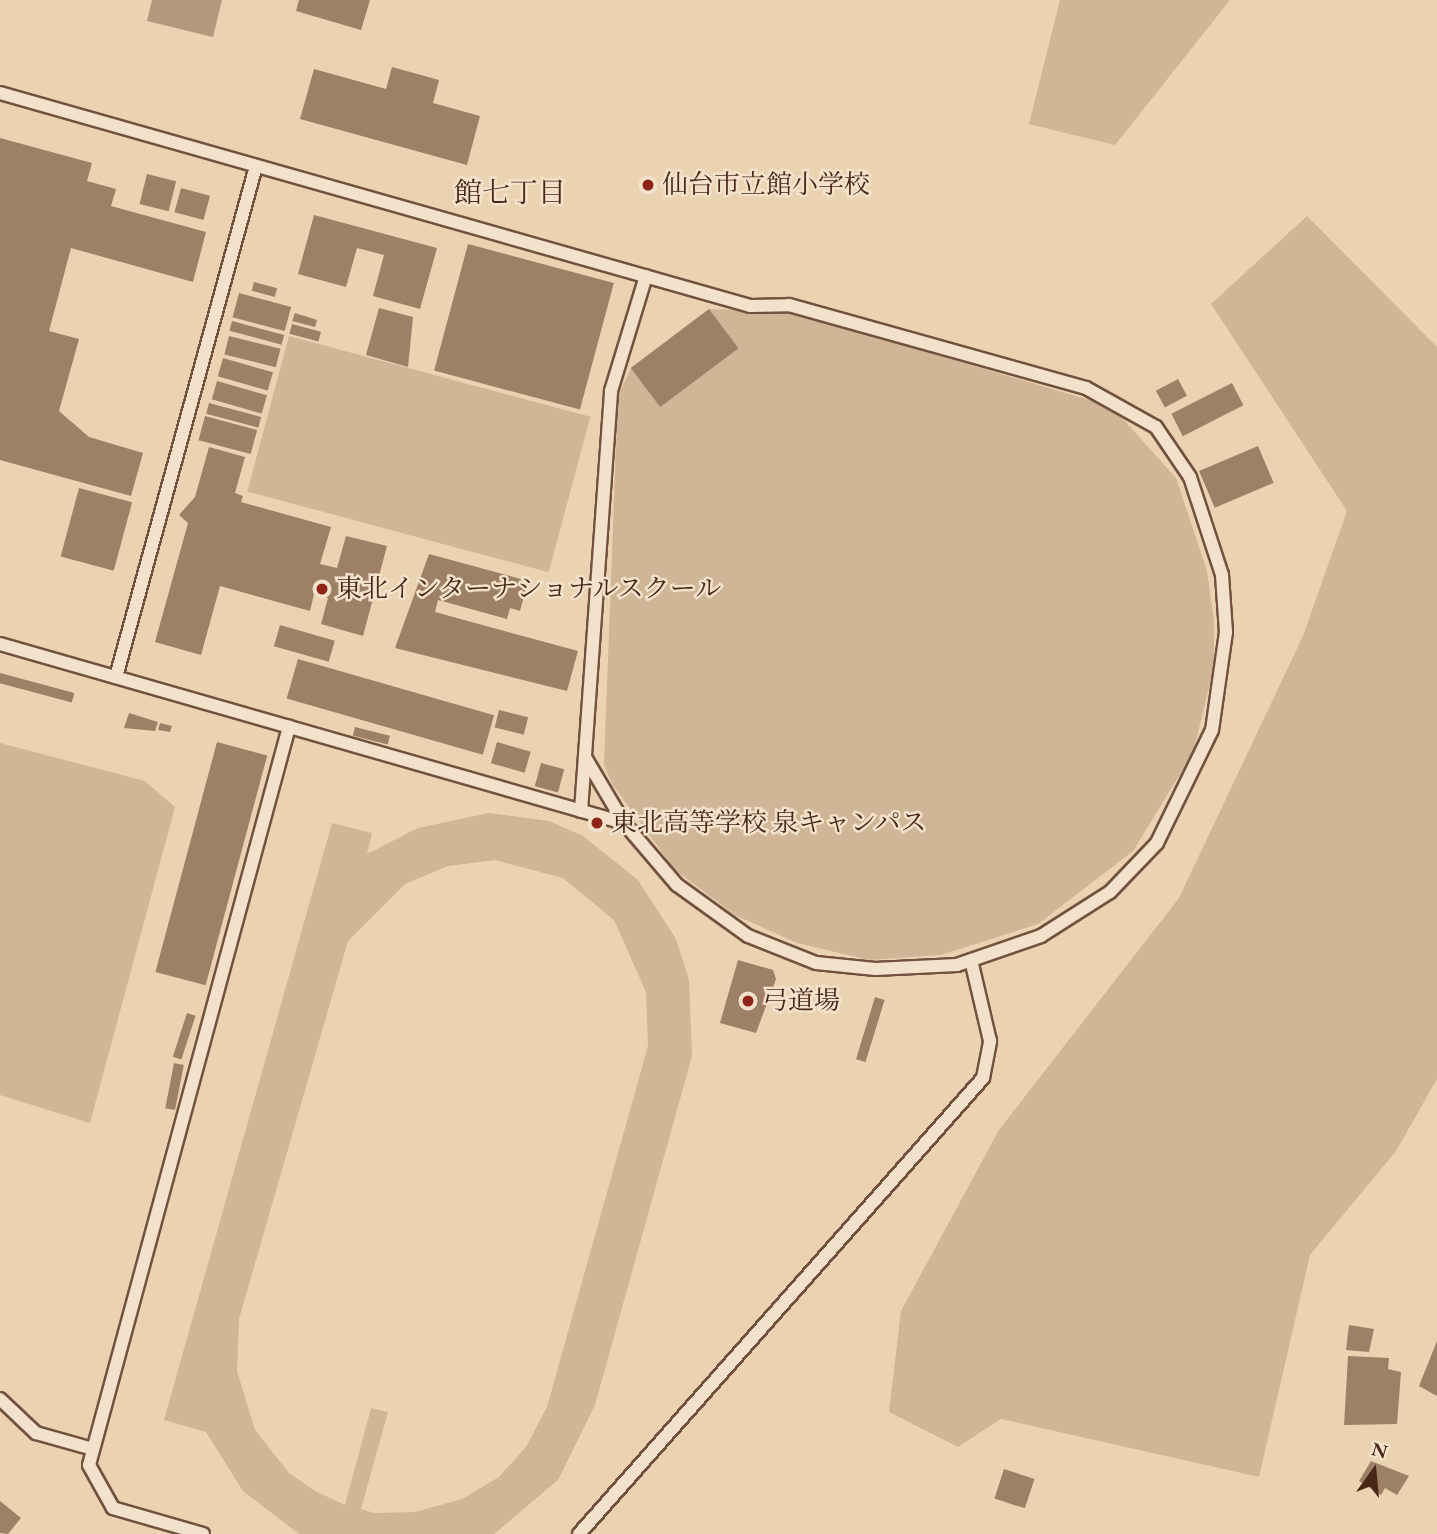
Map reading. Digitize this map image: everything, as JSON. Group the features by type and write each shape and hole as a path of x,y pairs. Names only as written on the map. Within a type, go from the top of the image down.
{"lane":[{"path":"0,93 750,306 789,305 1086,388 1156,427 1190,477 1222,575 1226,632 1212,730 1188,788 1157,843 1110,891 1041,936 971,960 839,965 759,941 677,885 624,823 585,757"},
{"path":"116,677 256,166"},
{"path":"581,811 611,391 646,276"},
{"path":"0,644 624,823"},
{"path":"203,1534 113,1508 89,1465 289,727"},
{"path":"579,1534 983,1078 990,1041 971,960"},
{"path":"0,1399 36,1433 93,1448"}],"shaded area":[{"path":"152,0 222,0 213,37 147,21"},
{"path":"1060,0 1230,0 1115,145 1029,124"},
{"path":"1307,216 1437,347 1437,1079 1396,1151 1310,1255 1259,1477 1001,1419 958,1447 889,1412 901,1311 999,1130 1179,898 1303,636 1347,511 1211,304"},
{"path":"709,309 791,312 1093,401 1123,419 1176,478 1207,571 1214,622 1214,667 1193,753 1133,851 1038,924 941,955 869,960 797,943 735,915 675,870 612,784 604,764 618,396 631,368"},
{"path":"289,336 590,417 549,572 247,492"},
{"path":"0,743 145,781 175,807 90,1123 0,1095"},
{"path":"489,813 549,821 583,836 638,880 676,939 689,980 692,1056 595,1405 558,1480 494,1534 299,1534 243,1491 206,1432 164,1420 332,823 372,833 367,854 418,828","holes":["495,860 563,878 614,920 646,992 648,1046 547,1407 526,1447 499,1477 462,1499 415,1512 374,1513 361,1509 388,1412 371,1408 345,1505 315,1491 289,1473 255,1430 237,1371 239,1319 348,941 405,884 448,866"]}],"building":[{"path":"299,0 370,0 361,30 296,11"},
{"path":"392,67 439,80 433,103 480,116 467,165 300,119 314,69 386,89"},
{"path":"0,138 92,163 87,181 116,189 111,206 206,232 193,282 71,248 49,331 79,339 59,411 89,437 143,453 131,496 0,460"},
{"path":"147,174 176,181 169,211 140,204"},
{"path":"181,188 210,196 204,220 175,212"},
{"path":"314,215 437,248 420,309 373,296 384,255 357,248 346,287 298,274"},
{"path":"468,244 614,283 580,410 434,371"},
{"path":"254,282 277,288 275,297 252,291"},
{"path":"239,293 291,307 285,331 233,317"},
{"path":"379,308 413,317 408,367 366,355"},
{"path":"709,309 738,348 660,407 631,368"},
{"path":"295,313 317,320 315,327 292,321"},
{"path":"232,321 284,335 282,345 229,331"},
{"path":"292,324 321,332 318,341 289,334"},
{"path":"229,336 280,349 276,367 224,354"},
{"path":"223,358 273,372 268,391 218,376"},
{"path":"1178,379 1187,396 1165,408 1156,391"},
{"path":"217,381 267,395 262,414 212,399"},
{"path":"1232,383 1243,405 1183,436 1171,414"},
{"path":"209,403 261,417 258,428 206,414"},
{"path":"205,416 257,430 251,454 199,440"},
{"path":"1258,446 1274,483 1215,508 1199,471"},
{"path":"209,447 245,457 235,493 243,496 241,502 331,527 320,564 337,568 346,536 387,546 363,636 321,624 328,598 314,594 310,611 220,586 201,655 155,642 188,523 179,515 195,497"},
{"path":"79,488 132,502 114,571 61,557"},
{"path":"429,554 528,581 520,611 510,608 507,619 438,600 435,612 578,651 567,691 395,648"},
{"path":"280,625 335,641 329,662 274,646"},
{"path":"298,659 494,715 483,755 287,698"},
{"path":"0,673 74,693 72,703 0,683"},
{"path":"499,710 528,717 524,735 495,727"},
{"path":"129,713 158,722 155,731 124,728"},
{"path":"160,723 172,726 170,732 158,730"},
{"path":"355,727 390,736 388,744 353,736"},
{"path":"217,742 267,755 206,985 155,972"},
{"path":"497,742 531,752 525,773 491,763"},
{"path":"541,763 564,769 558,792 535,786"},
{"name":"弓道場","path":"738,960 773,970 776,979 756,1033 720,1023"},
{"name":"弓道場","path":"875,997 885,1000 866,1062 856,1059"},
{"path":"187,1013 196,1016 181,1060 173,1057"},
{"path":"174,1063 184,1065 175,1110 165,1108"},
{"path":"1349,1325 1374,1329 1369,1352 1346,1350"},
{"path":"1437,1341 1437,1396 1419,1386"},
{"path":"1348,1356 1389,1358 1388,1369 1401,1372 1397,1424 1344,1425"},
{"path":"1371,1461 1409,1476 1397,1495 1385,1488 1381,1495 1359,1481"},
{"path":"1004,1469 1034,1479 1025,1508 994,1498"},
{"path":"0,1501 21,1518 8,1534 0,1533"}],"place":[{"name":"仙台市立館小学校","path":"648,185"},
{"name":"東北インターナショナルスクール","path":"322,589"},
{"name":"東北高等学校 泉キャンパス","path":"597,823"},
{"name":"弓道場","path":"748,1001"}],"district":[{"name":"館七丁目","path":"510,192"}]}
